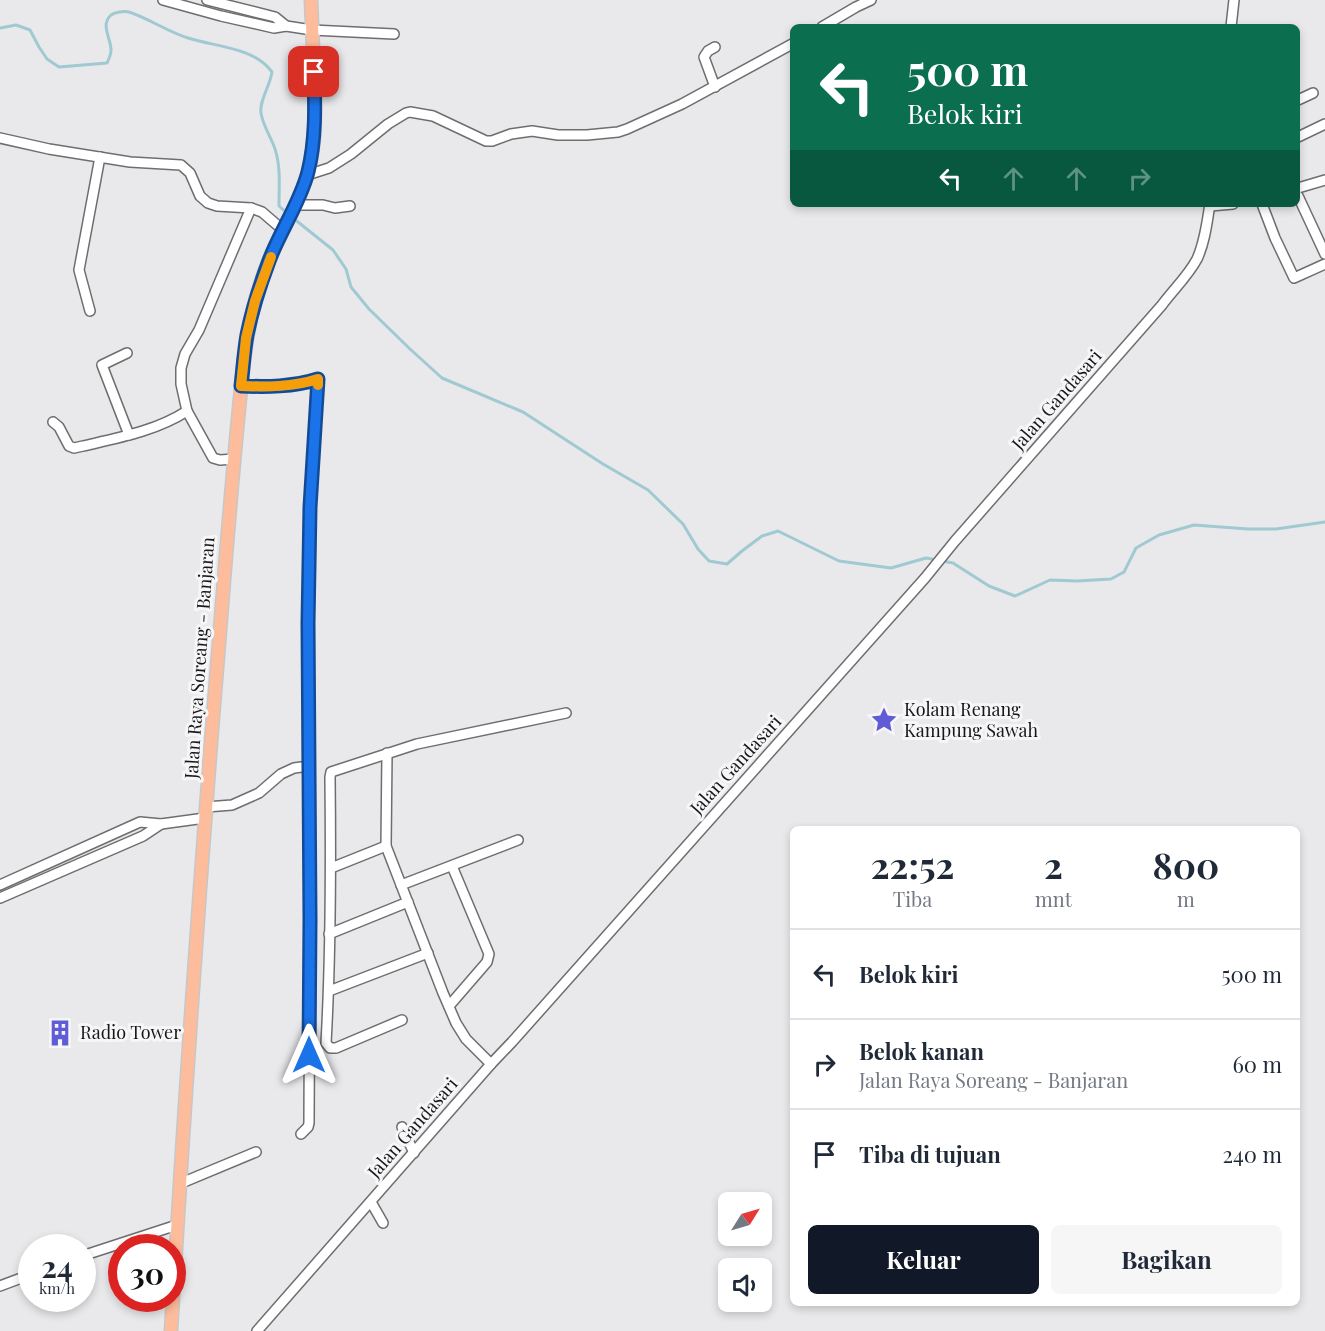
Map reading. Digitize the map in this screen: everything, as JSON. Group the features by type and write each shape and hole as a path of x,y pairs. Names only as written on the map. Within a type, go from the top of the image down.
{"main road":[{"name":"Jalan Raya Soreang - Banjaran","path":"171,1331 179,1184 206,813 234,459 246,338 255,301 270,259 307,175 312,151 315,121 311,0"}],"street":[{"path":"163,0 274,28 286,26 312,30 394,34"},
{"path":"207,0 275,17 286,26"},
{"path":"826,24 855,4 871,0"},
{"path":"1231,24 1234,0"},
{"path":"307,175 325,171 388,124 410,112 434,116 486,141 532,131 558,135 618,132 682,104 790,45"},
{"path":"715,48 708,51 704,57 715,87"},
{"path":"1300,99 1313,93"},
{"path":"1300,136 1325,124"},
{"path":"0,138 49,150 130,162 181,165 190,173 200,196 208,203 217,206 251,208 285,226"},
{"path":"90,311 79,270 100,157"},
{"path":"1300,187 1325,180"},
{"path":"1300,200 1325,254"},
{"path":"295,206 323,205 335,208 350,206"},
{"name":"Jalan Gandasari","path":"257,1331 491,1064 925,578 1162,305 1197,259 1210,207"},
{"path":"1263,207 1294,278 1325,264"},
{"path":"234,459 213,458 187,411 181,384 181,368 185,354 199,330 251,208"},
{"path":"127,352 102,365 129,435"},
{"path":"241,386 268,387 318,379 310,507 308,623 309,1123 301,1134"},
{"path":"54,422 59,427 66,443 71,447 83,447 168,423 187,411"},
{"path":"402,1020 336,1048 330,1048 326,1043 329,992 331,772 417,744 566,713"},
{"path":"387,753 386,846 456,1023 466,1039 491,1064"},
{"path":"0,885 140,822 161,824 232,805 260,793 281,774 294,768 309,766"},
{"path":"0,898 143,836 161,824"},
{"path":"401,885 518,840"},
{"path":"331,868 386,846"},
{"path":"52,862 57,873"},
{"path":"449,1006 487,962 489,954 452,866"},
{"path":"329,934 408,902"},
{"path":"329,992 428,953"},
{"path":"402,1127 414,1153"},
{"path":"179,1184 256,1152"},
{"path":"371,1202 383,1223"},
{"path":"96,1251 177,1225"},
{"path":"0,1286 18,1279"}],"waterway":[{"path":"0,28 16,25 30,30 47,59 59,67 107,63 111,45 106,23 111,15 122,12 129,12 188,38 234,49 255,57 272,72 261,113 277,156 279,206 288,214"},
{"path":"293,218 333,250 346,269 351,287 369,309 442,378 523,412 648,490 683,524 698,549 709,561 727,564 762,536 778,531 839,561 891,568 926,558 953,563 989,586 1015,596 1050,580 1111,579 1124,572 1136,548 1159,535 1194,525 1276,529 1325,522"}],"slow traffic":[{"path":"271,257 255,301 246,338 241,386 268,387 318,379 318,385"}],"place":[{"name":"Kolam Renang Kampung Sawah","path":"884,720"},
{"name":"Radio Tower","path":"60,1033"}],"route":[{"path":"309,1055 308,623 310,507 318,379 268,387 241,386 246,338 255,301 270,259 307,175 315,121 314,72"}]}
